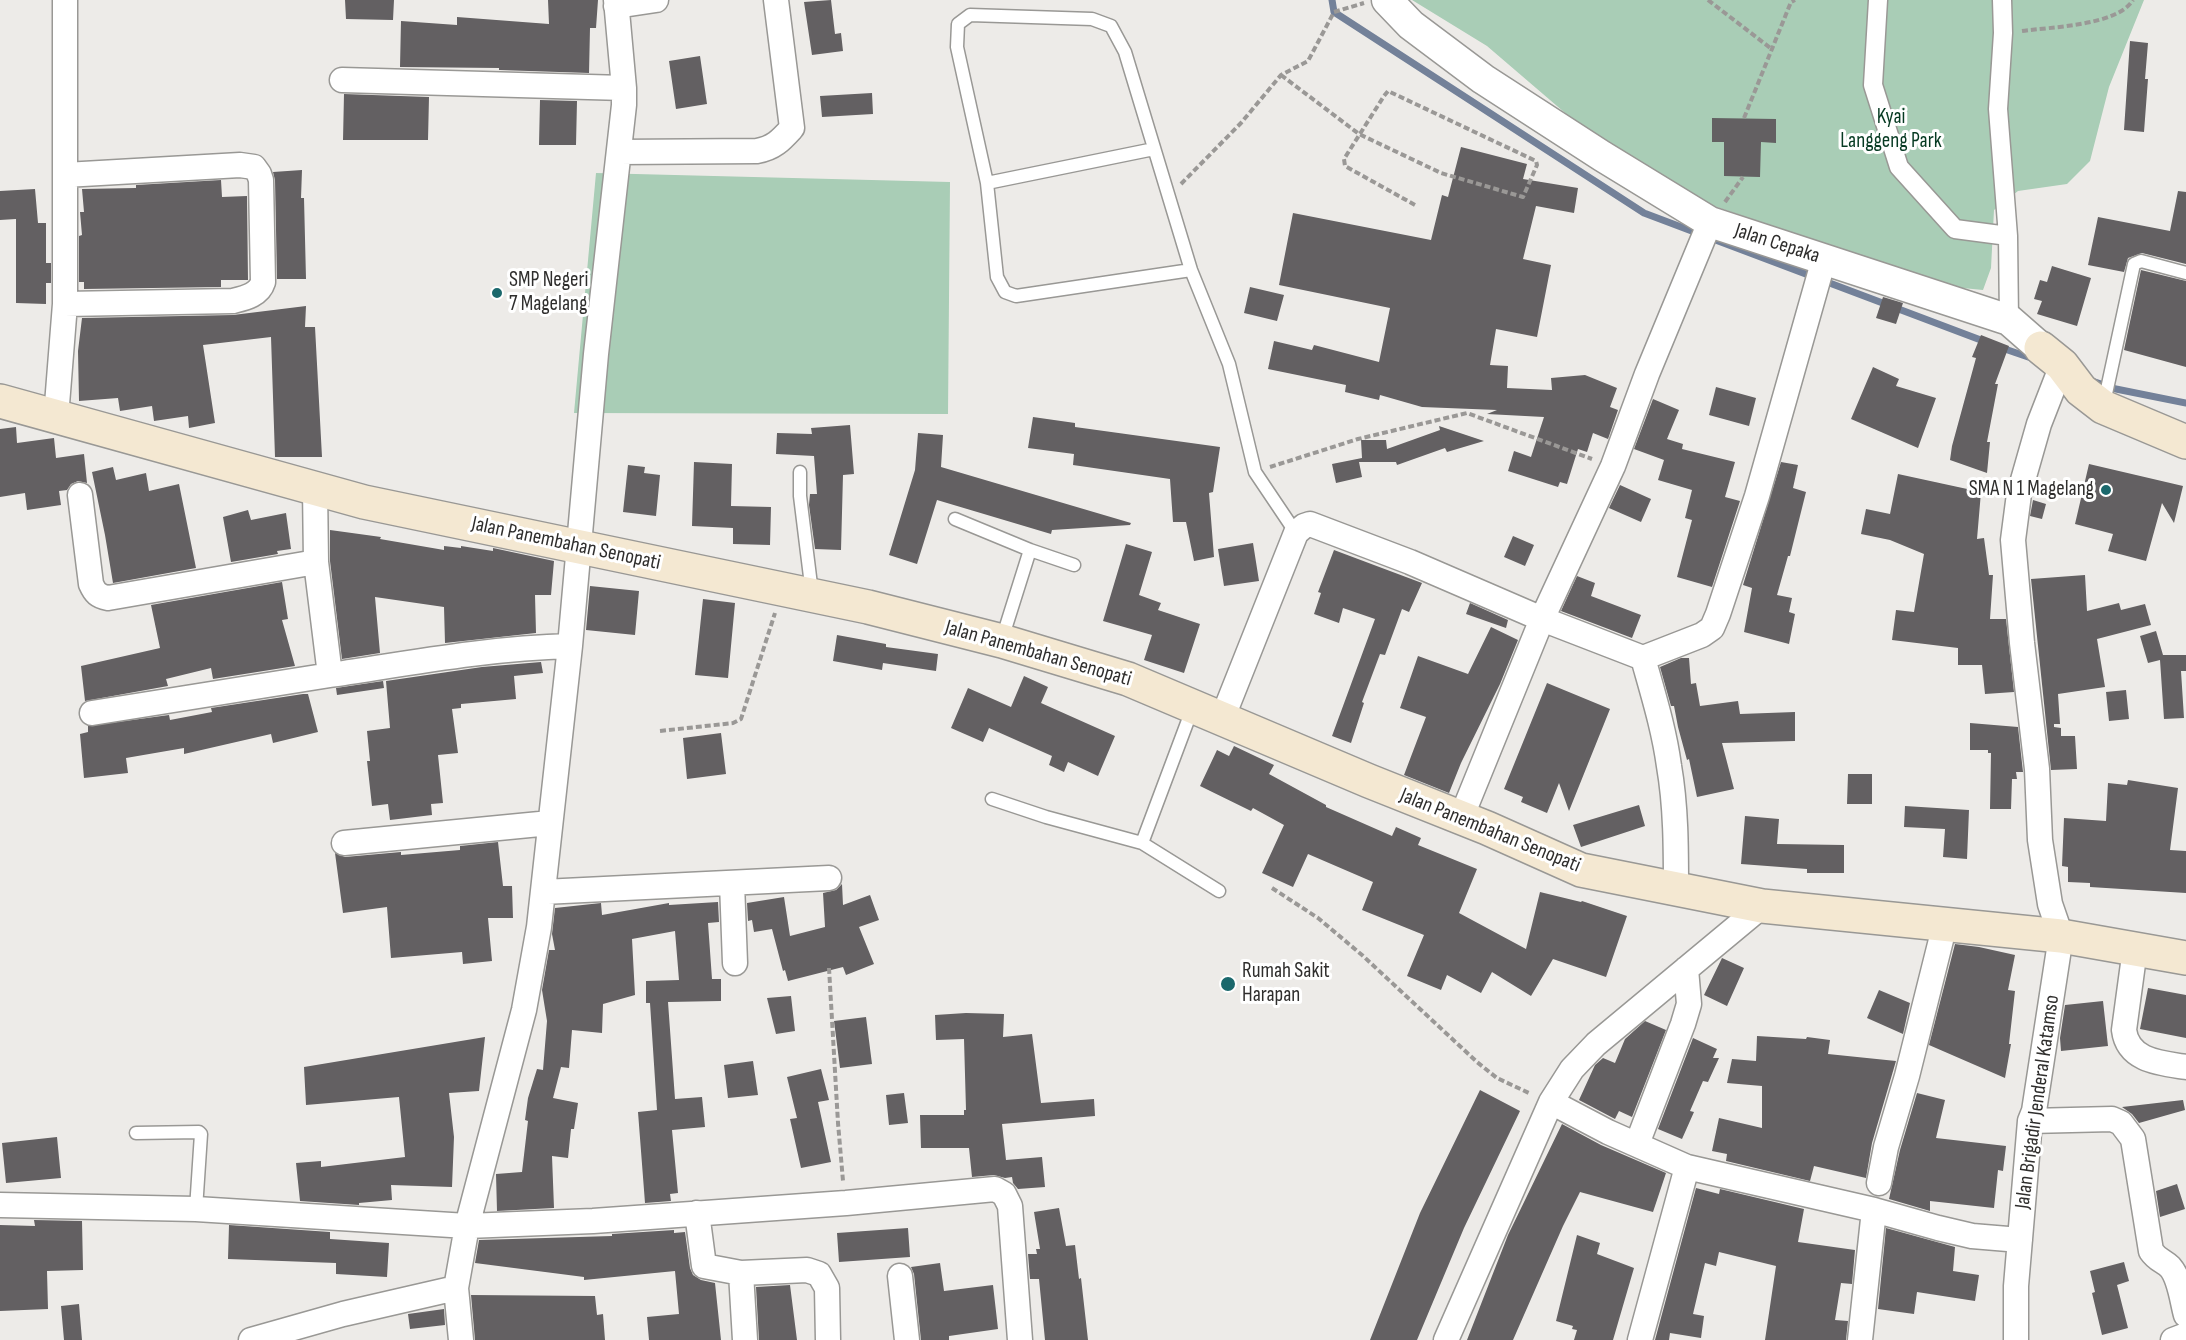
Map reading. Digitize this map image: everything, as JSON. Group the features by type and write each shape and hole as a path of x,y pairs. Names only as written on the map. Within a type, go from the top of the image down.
{"main road":[{"name":"Jalan Cepaka","path":"2072,378 2186,442"},
{"name":"Jalan Panembahan Senopati","path":"0,401 364,502 868,607 1002,641 1128,679 1581,870 1762,906 2061,936 2186,958"}],"street":[{"path":"56,417 65,304 64,0"},
{"path":"461,1340 456,1288 467,1226 524,1010 539,927 570,646 596,354 620,152 624,88 616,3 656,0"},
{"path":"620,152 757,151 775,145 782,139 792,128 776,0"},
{"path":"1878,0 1873,85 1899,167 1955,229 2008,236"},
{"path":"2002,0 2003,33 1998,109 2008,236 2009,320"},
{"name":"Jalan Cepaka","path":"1376,1 1483,79 1710,222 2009,320 2072,378"},
{"path":"342,80 624,88"},
{"path":"65,175 240,165 254,167 261,180 262,282 261,287 252,295 233,301 65,304"},
{"path":"1461,818 1542,618 1613,466 1643,385 1710,222"},
{"path":"1222,719 1296,533 1310,524 1410,562 1643,658 1702,635 1712,628 1757,496 1824,259"},
{"path":"2061,936 2050,904 2040,840 2037,770 2015,580 2013,540 2019,494 2039,424 2072,378"},
{"path":"315,488 316,562 330,675"},
{"path":"80,495 89,572 94,593 100,596 108,598 316,562"},
{"path":"92,713 446,657 570,646"},
{"path":"1643,658 1659,715 1670,768 1676,843 1676,890"},
{"path":"344,843 550,823"},
{"path":"543,892 829,878"},
{"path":"732,882 735,963"},
{"path":"1446,1340 1551,1102 1572,1069 1596,1044 1762,906"},
{"path":"1879,1184 1886,1146 1907,1076 1945,924"},
{"name":"Jalan Brigadir Jenderal Katamso","path":"2016,1340 2016,1286 2030,1121 2034,1111 2061,936"},
{"path":"2134,949 2124,1030 2125,1039 2139,1056 2186,1067"},
{"path":"1637,1144 1689,1004 1686,969"},
{"path":"1551,1102 1608,1132 1687,1167 1874,1210 1972,1236 2020,1239"},
{"path":"2030,1121 2112,1119 2121,1123 2128,1130 2135,1150 2151,1251 2155,1258 2168,1265 2174,1273 2186,1315"},
{"path":"1640,1340 1687,1167"},
{"path":"0,1205 196,1209 467,1226 593,1221 846,1203 995,1189 1008,1200 1010,1206 1020,1340"},
{"path":"1860,1340 1874,1210"},
{"path":"697,1213 704,1266 741,1274 807,1270 819,1274 826,1288 828,1340"},
{"path":"741,1274 746,1340"},
{"path":"900,1276 907,1340"},
{"path":"251,1340 342,1314 456,1288"},
{"path":"2173,1340 2186,1335"}],"lane":[{"path":"1191,270 1016,296 1005,292 997,278 987,183 957,46 957,24 970,15 1092,19 1111,26 1125,52 1191,270 1229,364 1255,472 1296,533"},
{"path":"987,183 1154,149"},
{"path":"2072,378 2134,264 2141,261 2186,273"},
{"path":"797,592 800,472"},
{"path":"955,519 1074,566"},
{"path":"1002,641 1030,550"},
{"path":"1142,843 1193,706"},
{"path":"992,799 1046,817 1142,843 1219,891"},
{"path":"136,1133 199,1132 201,1134 196,1209"}],"path":[{"path":"1708,0 1773,50"},
{"path":"2003,33 2094,22 2128,7 2133,0"},
{"path":"1169,195 1241,123 1281,75 1308,61 1334,12 1376,1"},
{"path":"1744,118 1792,1"},
{"path":"1281,75 1359,134 1441,173 1523,197 1526,195 1537,165 1534,159 1393,92 1385,93 1359,134 1344,159 1345,166 1415,205"},
{"path":"1255,472 1358,439 1467,413 1613,466"},
{"path":"660,731 733,723 741,718 797,592"},
{"path":"1272,888 1318,918 1362,955 1490,1073 1516,1089 1551,1102"},
{"path":"829,968 838,1123 846,1203"}],"green space":[{"name":"Kyai Langgeng Park","path":"1412,0 2144,0 2109,87 2090,161 2067,184 2018,191 1994,210 1991,268 1983,290 1952,287 1705,203 1592,136 1487,46"},
{"path":"596,173 950,182 948,414 574,413"}],"building":[{"path":"345,0 394,0 393,20 346,19"},
{"path":"548,0 598,0 596,28 590,28 589,73 499,70 499,68 400,67 401,21 457,25 457,17 549,24"},
{"path":"831,0 835,34 841,33 843,51 812,55 804,2"},
{"path":"2130,41 2148,43 2144,132 2124,130"},
{"path":"700,56 707,104 676,109 669,61"},
{"path":"872,93 873,114 822,117 820,96"},
{"path":"344,94 429,97 428,140 343,140"},
{"path":"540,100 577,101 576,145 539,145"},
{"path":"1712,118 1776,119 1776,143 1761,142 1760,177 1724,176 1724,142 1712,142"},
{"path":"1461,147 1527,164 1523,179 1578,188 1574,213 1536,206 1523,259 1551,265 1537,337 1496,329 1490,365 1508,366 1507,388 1552,390 1551,378 1585,375 1617,388 1610,407 1618,410 1608,439 1593,433 1587,452 1578,449 1567,484 1560,482 1558,487 1508,471 1514,451 1531,457 1544,417 1487,414 1497,410 1422,407 1380,395 1379,400 1345,392 1346,385 1268,369 1274,341 1312,350 1314,345 1379,362 1390,308 1279,285 1293,213 1431,240 1442,195 1448,197"},
{"path":"302,170 301,198 304,198 306,279 277,279 273,172"},
{"path":"221,180 222,197 247,196 248,280 221,280 221,287 84,289 84,282 79,282 79,236 82,235 80,212 84,212 82,189 136,188 136,185"},
{"path":"35,189 38,223 46,223 46,263 51,263 51,283 46,283 46,304 16,303 16,219 0,220 0,191"},
{"path":"2178,191 2186,192 2186,264 2142,253 2128,258 2124,272 2088,265 2098,217 2170,231"},
{"path":"2052,266 2091,278 2077,326 2037,314 2042,301 2034,299 2040,280 2047,282"},
{"path":"2141,270 2186,281 2186,367 2124,350"},
{"path":"1250,287 1284,295 1277,321 1244,313"},
{"path":"1883,297 1903,303 1896,324 1876,318"},
{"path":"306,306 305,327 315,327 322,457 275,457 271,337 203,345 215,423 189,428 188,416 154,421 152,406 120,411 118,398 79,401 78,351 82,318 233,315"},
{"path":"1981,335 2009,346 1995,384 1998,384 1987,442 1990,442 1987,473 1950,460 1976,358 1972,357"},
{"path":"1873,367 1899,379 1896,386 1936,398 1918,448 1851,419"},
{"path":"1716,387 1756,398 1749,426 1709,415"},
{"path":"1653,399 1679,410 1667,439 1683,444 1682,449 1735,462 1725,497 1740,501 1712,587 1677,577 1692,520 1685,518 1692,490 1658,480 1664,460 1634,449"},
{"path":"1033,417 1075,423 1075,427 1220,447 1213,492 1209,493 1214,557 1194,561 1186,522 1173,522 1170,479 1073,465 1074,454 1028,448"},
{"path":"850,425 854,474 843,475 841,550 815,549 809,505 810,494 817,494 814,456 776,454 777,433 812,434 811,428"},
{"path":"1439,426 1484,441 1447,452 1445,448 1397,465 1396,462 1359,462 1362,477 1336,483 1332,464 1362,458 1361,440 1386,440 1387,449 1440,430"},
{"path":"16,427 17,443 54,438 56,458 84,454 87,483 78,481 71,484 67,490 59,491 61,505 27,510 25,493 0,497 0,429"},
{"path":"918,433 943,435 941,467 1131,523 1130,525 1052,530 1051,534 937,500 917,564 889,555 915,470"},
{"path":"694,462 732,464 731,506 771,507 770,545 733,544 733,528 692,526"},
{"path":"1781,462 1798,465 1793,488 1806,492 1790,556 1788,556 1777,595 1792,598 1789,612 1795,614 1789,644 1744,632 1752,588 1743,585"},
{"path":"2089,464 2183,486 2174,523 2162,503 2146,561 2108,551 2113,534 2075,524"},
{"path":"628,465 645,467 644,473 660,475 656,516 623,512"},
{"path":"113,467 116,480 146,473 149,491 179,484 196,568 113,583 92,472"},
{"path":"1898,474 1981,492 1977,539 1984,538 1989,575 1993,575 1990,619 2006,619 2014,692 1985,694 1982,665 1958,665 1958,648 1892,640 1896,610 1914,612 1924,554 1890,540 1861,534 1866,509 1890,514"},
{"path":"1620,485 1651,499 1641,522 1609,508"},
{"path":"2033,500 2046,504 2042,519 2030,516"},
{"path":"248,510 251,520 286,513 291,549 277,551 278,554 231,562 223,517"},
{"path":"330,530 381,537 380,539 444,550 444,546 493,551 493,548 554,561 551,595 535,595 536,633 445,643 444,607 375,597 380,653 342,659 330,561"},
{"path":"1513,536 1534,545 1525,566 1504,557"},
{"path":"1253,543 1259,581 1224,586 1218,549"},
{"path":"1126,544 1152,552 1139,595 1161,603 1158,610 1200,624 1184,673 1144,660 1152,635 1103,621"},
{"path":"1334,550 1422,583 1409,612 1402,609 1385,655 1380,654 1362,702 1364,703 1351,743 1332,736 1375,619 1343,608 1339,623 1314,614 1321,593 1318,592"},
{"path":"2085,575 2087,611 2119,603 2121,610 2145,604 2151,625 2097,639 2105,687 2058,694 2060,724 2054,724 2054,727 2061,728 2061,736 2075,736 2077,769 2051,770 2031,579"},
{"path":"1577,576 1595,583 1591,596 1641,615 1632,638 1561,611"},
{"path":"282,582 288,619 282,620 295,666 213,679 211,668 166,679 168,686 85,701 81,666 160,648 151,605"},
{"path":"590,586 639,591 635,635 586,630"},
{"path":"703,599 735,603 728,678 695,675"},
{"path":"1470,603 1508,620 1506,628 1466,614"},
{"path":"1491,627 1518,640 1449,793 1404,775 1426,717 1400,708 1418,656 1468,674"},
{"path":"2156,631 2163,655 2186,655 2186,671 2181,671 2184,718 2164,719 2160,660 2148,663 2140,636"},
{"path":"837,635 886,644 886,647 938,654 936,671 883,663 882,670 833,661"},
{"path":"1681,658 1689,658 1691,684 1696,683 1700,706 1738,701 1740,714 1795,712 1795,741 1722,743 1734,789 1697,797 1674,706 1671,706 1660,667"},
{"path":"541,662 543,673 514,676 516,699 461,704 461,708 452,709 458,753 438,755 443,803 431,804 432,815 390,820 388,804 372,806 367,761 370,761 367,731 390,728 386,681 482,667"},
{"path":"1024,676 1048,687 1041,703 1115,736 1098,776 1068,762 1064,772 1049,765 1052,756 989,728 983,742 951,728 968,688 1011,707"},
{"path":"383,681 384,688 337,695 336,688"},
{"path":"1547,683 1610,709 1569,811 1559,783 1547,813 1521,802 1523,797 1504,789"},
{"path":"2126,690 2129,719 2109,721 2106,692"},
{"path":"308,694 318,732 273,743 271,734 184,754 184,748 126,758 128,773 84,778 80,734 88,732 88,726 169,715 170,720 212,712 211,708"},
{"path":"1970,723 2018,727 2023,772 2016,772 2017,779 2012,779 2011,809 1990,809 1991,753 1988,753 1988,750 1970,750"},
{"path":"721,733 726,774 687,779 683,738"},
{"path":"1234,746 1274,765 1269,774 1326,807 1392,836 1396,827 1421,838 1418,845 1477,869 1459,913 1526,949 1540,892 1582,901 1627,916 1606,977 1553,959 1531,996 1492,972 1481,993 1447,975 1441,990 1407,976 1424,935 1362,910 1373,882 1308,854 1293,887 1262,873 1284,825 1253,808 1251,811 1200,786 1217,750 1229,756"},
{"path":"1848,774 1872,774 1872,804 1847,804"},
{"path":"2128,780 2178,788 2170,850 2186,851 2186,893 2090,887 2090,883 2068,882 2068,867 2062,866 2064,818 2106,821 2108,783 2127,785"},
{"path":"1639,805 1645,826 1581,847 1573,825"},
{"path":"1905,806 1969,810 1967,859 1943,857 1945,829 1904,827"},
{"path":"1745,816 1779,819 1777,844 1844,845 1844,873 1807,873 1807,869 1741,864"},
{"path":"498,842 503,886 512,886 513,918 488,918 492,961 463,964 462,952 391,958 387,907 343,913 335,853 345,857 401,852 401,855 460,850 460,846"},
{"path":"842,884 843,905 870,895 879,920 859,927 874,964 846,975 843,967 788,981 785,970 783,971 772,929 754,932 752,920 748,921 747,903 784,897 790,936 825,927 823,893 836,890"},
{"path":"718,902 719,922 708,923 712,979 721,979 721,1001 668,1002 675,1099 702,1097 705,1127 672,1130 678,1193 670,1194 671,1201 645,1203 638,1112 657,1110 650,1003 646,1003 646,981 679,980 675,931 632,939 635,995 603,1004 602,1033 572,1030 569,1068 561,1067 553,1098 578,1103 574,1129 571,1129 568,1158 552,1156 554,1208 497,1211 496,1174 522,1172 528,1121 525,1120 528,1098 537,1069 543,1070 547,1021 542,990 549,950 555,950 552,934 555,908 601,903 602,915 669,903 669,905"},
{"path":"1955,944 2015,955 2008,990 2015,991 2009,1044 2011,1044 2005,1078 1929,1045"},
{"path":"1722,958 1744,968 1727,1006 1704,995"},
{"path":"2148,988 2186,995 2186,1038 2140,1029"},
{"path":"1879,990 1910,1003 1903,1034 1867,1018"},
{"path":"791,996 795,1031 776,1034 767,998"},
{"path":"2103,1001 2108,1046 2061,1051 2060,1038 2065,1005"},
{"path":"1004,1014 1003,1037 1032,1034 1041,1103 1094,1099 1095,1116 1002,1124 1006,1160 1042,1157 1045,1187 1018,1189 1012,1177 994,1175 972,1177 969,1148 921,1148 920,1115 964,1115 964,1110 966,1110 964,1039 936,1040 935,1015"},
{"path":"866,1017 872,1064 840,1068 834,1021"},
{"path":"1645,1021 1666,1030 1632,1117 1619,1111 1615,1119 1579,1100 1595,1065 1603,1058 1615,1063 1625,1039"},
{"path":"1757,1036 1830,1040 1828,1054 1896,1061 1872,1143 1866,1178 1814,1166 1810,1181 1726,1161 1727,1154 1712,1151 1719,1118 1762,1128 1762,1086 1727,1083 1732,1059 1756,1061"},
{"path":"485,1037 479,1091 449,1093 454,1137 452,1187 391,1185 392,1200 359,1203 359,1205 300,1201 296,1163 321,1161 321,1167 405,1157 399,1097 306,1105 304,1067"},
{"path":"1693,1038 1717,1049 1713,1058 1719,1058 1708,1082 1703,1081 1690,1111 1694,1112 1682,1139 1658,1129"},
{"path":"753,1061 758,1095 728,1098 724,1065"},
{"path":"821,1069 829,1100 818,1102 831,1162 801,1168 790,1119 797,1118 787,1077"},
{"path":"1480,1090 1520,1111 1464,1228 1417,1340 1370,1340 1420,1213"},
{"path":"904,1093 908,1123 889,1125 886,1095"},
{"path":"1917,1093 1945,1100 1936,1138 2006,1146 2003,1171 1998,1170 1994,1208 1930,1201 1930,1211 1889,1199 1900,1150"},
{"path":"2183,1100 2185,1110 2139,1123 2122,1107"},
{"path":"1562,1124 1601,1145 1666,1173 1653,1212 1580,1192 1513,1340 1467,1340 1508,1235"},
{"path":"57,1137 61,1178 6,1183 2,1143"},
{"path":"2177,1184 2185,1209 2160,1217 2156,1191"},
{"path":"1696,1188 1719,1194 1720,1189 1804,1209 1798,1242 1855,1250 1852,1284 1841,1283 1835,1320 1848,1321 1846,1340 1765,1340 1776,1266 1719,1252 1716,1266 1705,1263 1693,1314 1704,1316 1701,1338 1670,1333 1669,1340 1655,1340"},
{"path":"1059,1208 1066,1246 1075,1245 1088,1340 1045,1340 1039,1279 1030,1279 1028,1254 1037,1254 1036,1249 1040,1249 1034,1212"},
{"path":"34,1220 82,1221 83,1270 47,1271 48,1309 0,1311 0,1225 35,1226"},
{"path":"229,1225 330,1232 330,1239 389,1243 387,1277 336,1274 336,1263 228,1259"},
{"path":"908,1228 910,1257 839,1262 837,1233"},
{"path":"1886,1228 1955,1247 1953,1271 1979,1275 1975,1301 1917,1292 1914,1314 1878,1309"},
{"path":"674,1230 674,1233 685,1232 693,1275 701,1280 715,1283 721,1340 649,1340 647,1317 679,1314 675,1271 584,1280 584,1277 475,1263 479,1240 612,1236 612,1234"},
{"path":"1577,1235 1600,1243 1597,1254 1634,1268 1613,1340 1574,1340 1577,1330 1572,1329 1573,1326 1556,1321"},
{"path":"2124,1262 2129,1281 2117,1285 2128,1328 2102,1335 2092,1293 2095,1292 2090,1271"},
{"path":"940,1263 944,1291 993,1285 998,1329 949,1336 949,1340 921,1340 914,1274 911,1267"},
{"path":"790,1285 797,1340 759,1340 756,1287"},
{"path":"471,1295 595,1296 597,1315 603,1314 605,1340 475,1340"},
{"path":"79,1304 82,1340 64,1340 61,1306"},
{"path":"444,1309 445,1325 410,1329 408,1314"}],"waterway":[{"path":"1332,0 1334,12 1644,213 1986,342"},
{"path":"1999,347 2034,359"},
{"path":"2092,381 2116,389 2186,403"}],"place":[{"name":"SMP Negeri 7 Magelang","path":"497,293"},
{"name":"SMA N 1 Magelang","path":"2106,490"},
{"name":"Rumah Sakit Harapan","path":"1228,984"}]}
